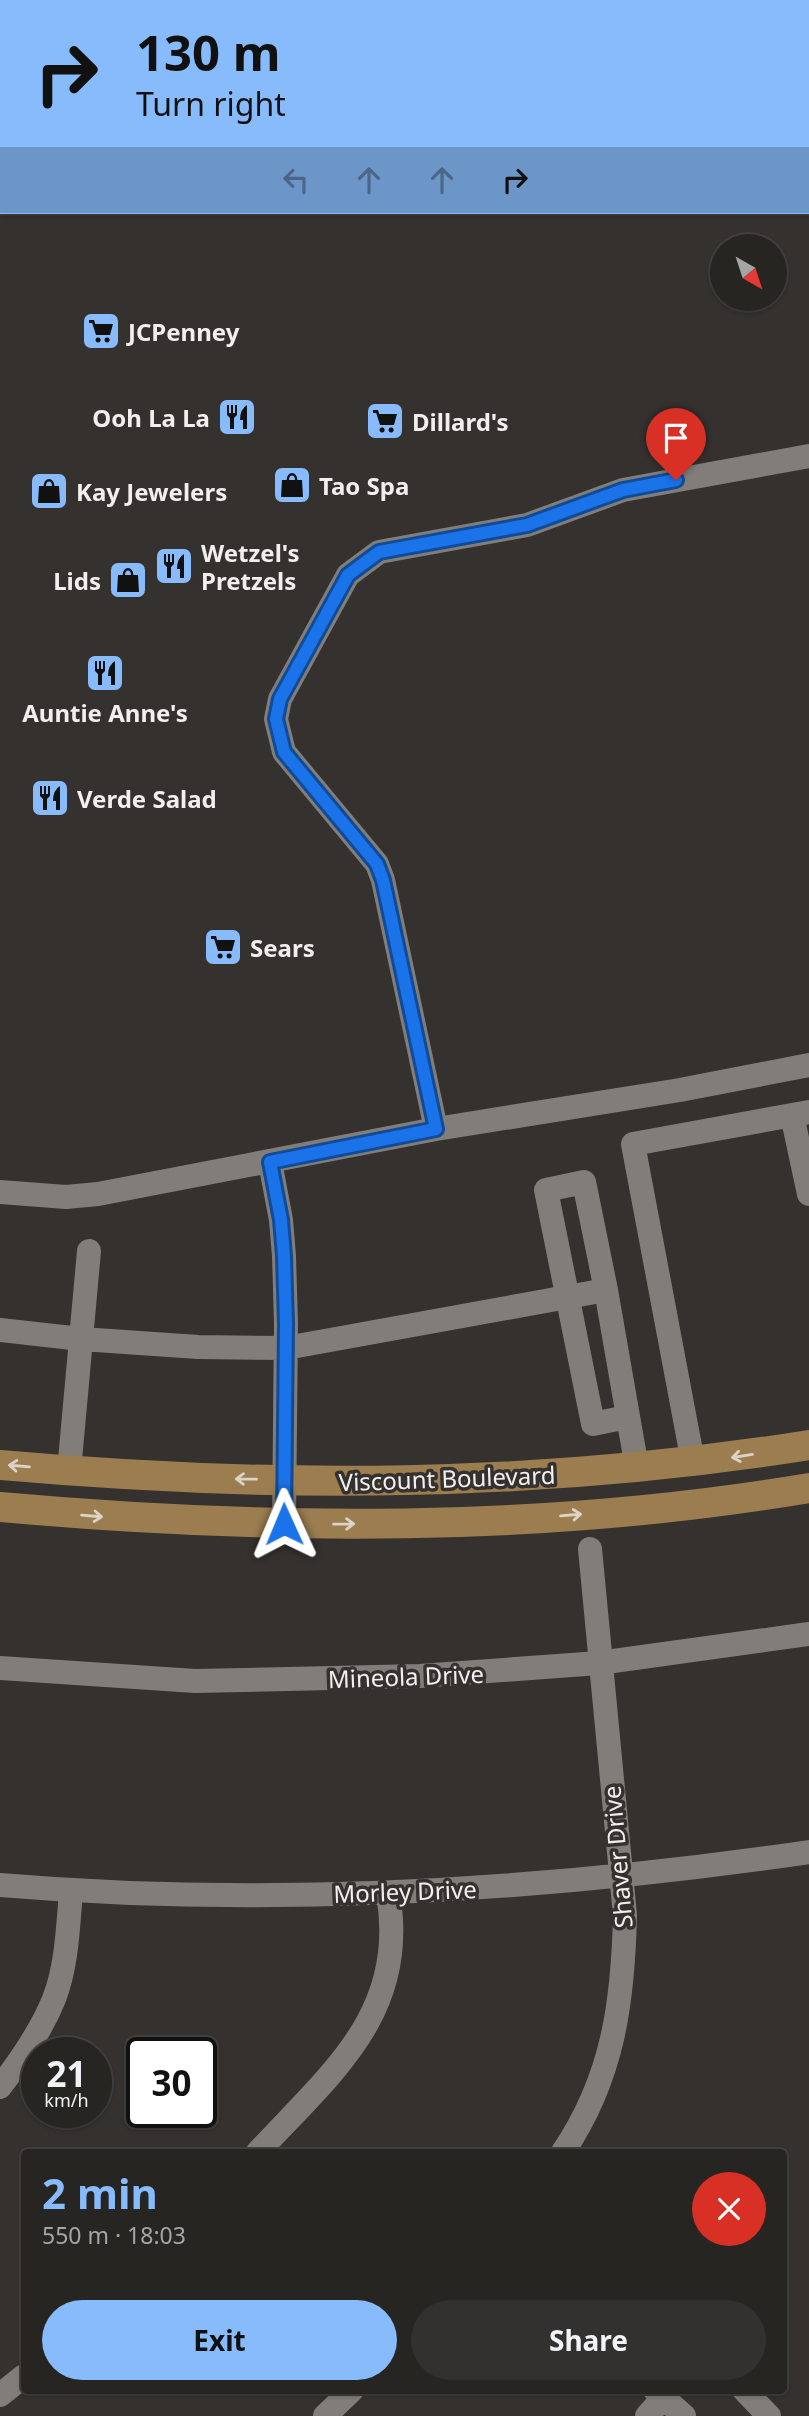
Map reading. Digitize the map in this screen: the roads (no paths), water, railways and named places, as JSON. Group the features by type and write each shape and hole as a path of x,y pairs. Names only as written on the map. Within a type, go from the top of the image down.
{"main road":[{"name":"Viscount Boulevard","path":"0,1465 147,1477 352,1483 486,1480 637,1468 809,1446"},
{"path":"637,1468 640,1509"},
{"name":"Viscount Boulevard","path":"0,1507 164,1520 403,1524 495,1521 640,1509 809,1488"}],"street":[{"path":"436,1129 383,880 377,864 284,752 276,719 280,699 348,575 379,552 527,525 623,490 809,456"},
{"path":"0,1192 66,1198 98,1194 436,1129 680,1090 809,1065"},
{"path":"693,1462 633,1144 800,1114 809,1194"},
{"path":"270,1162 281,1220 286,1348 284,1524"},
{"path":"627,1418 593,1424 546,1190 584,1182 637,1468"},
{"path":"69,1471 89,1251"},
{"path":"0,1330 198,1347 286,1348 606,1290"},
{"name":"Shaver Drive","path":"565,2149 600,2081 615,2033 623,1972 625,1916 590,1549"},
{"name":"Mineola Drive","path":"0,1668 195,1681 420,1676 599,1663 809,1634"},
{"name":"Morley Drive","path":"0,1885 71,1891 388,1894 620,1876 809,1852"},
{"path":"0,2087 26,2052 55,1997 66,1944 71,1891"},
{"path":"261,2149 339,2065 371,2020 379,2003 389,1963 388,1894"},
{"path":"0,2395 21,2378"},
{"path":"325,2416 348,2394"},
{"path":"748,2394 769,2416"},
{"path":"655,2401 684,2416"}],"place":[{"name":"JCPenney","path":"101,331"},
{"name":"Ooh La La","path":"237,417"},
{"name":"Dillard's","path":"385,421"},
{"name":"Tao Spa","path":"292,485"},
{"name":"Kay Jewelers","path":"49,491"},
{"name":"Wetzel's Pretzels","path":"174,566"},
{"name":"Lids","path":"128,580"},
{"name":"Auntie Anne's","path":"105,673"},
{"name":"Verde Salad","path":"50,798"},
{"name":"Sears","path":"223,947"}]}
